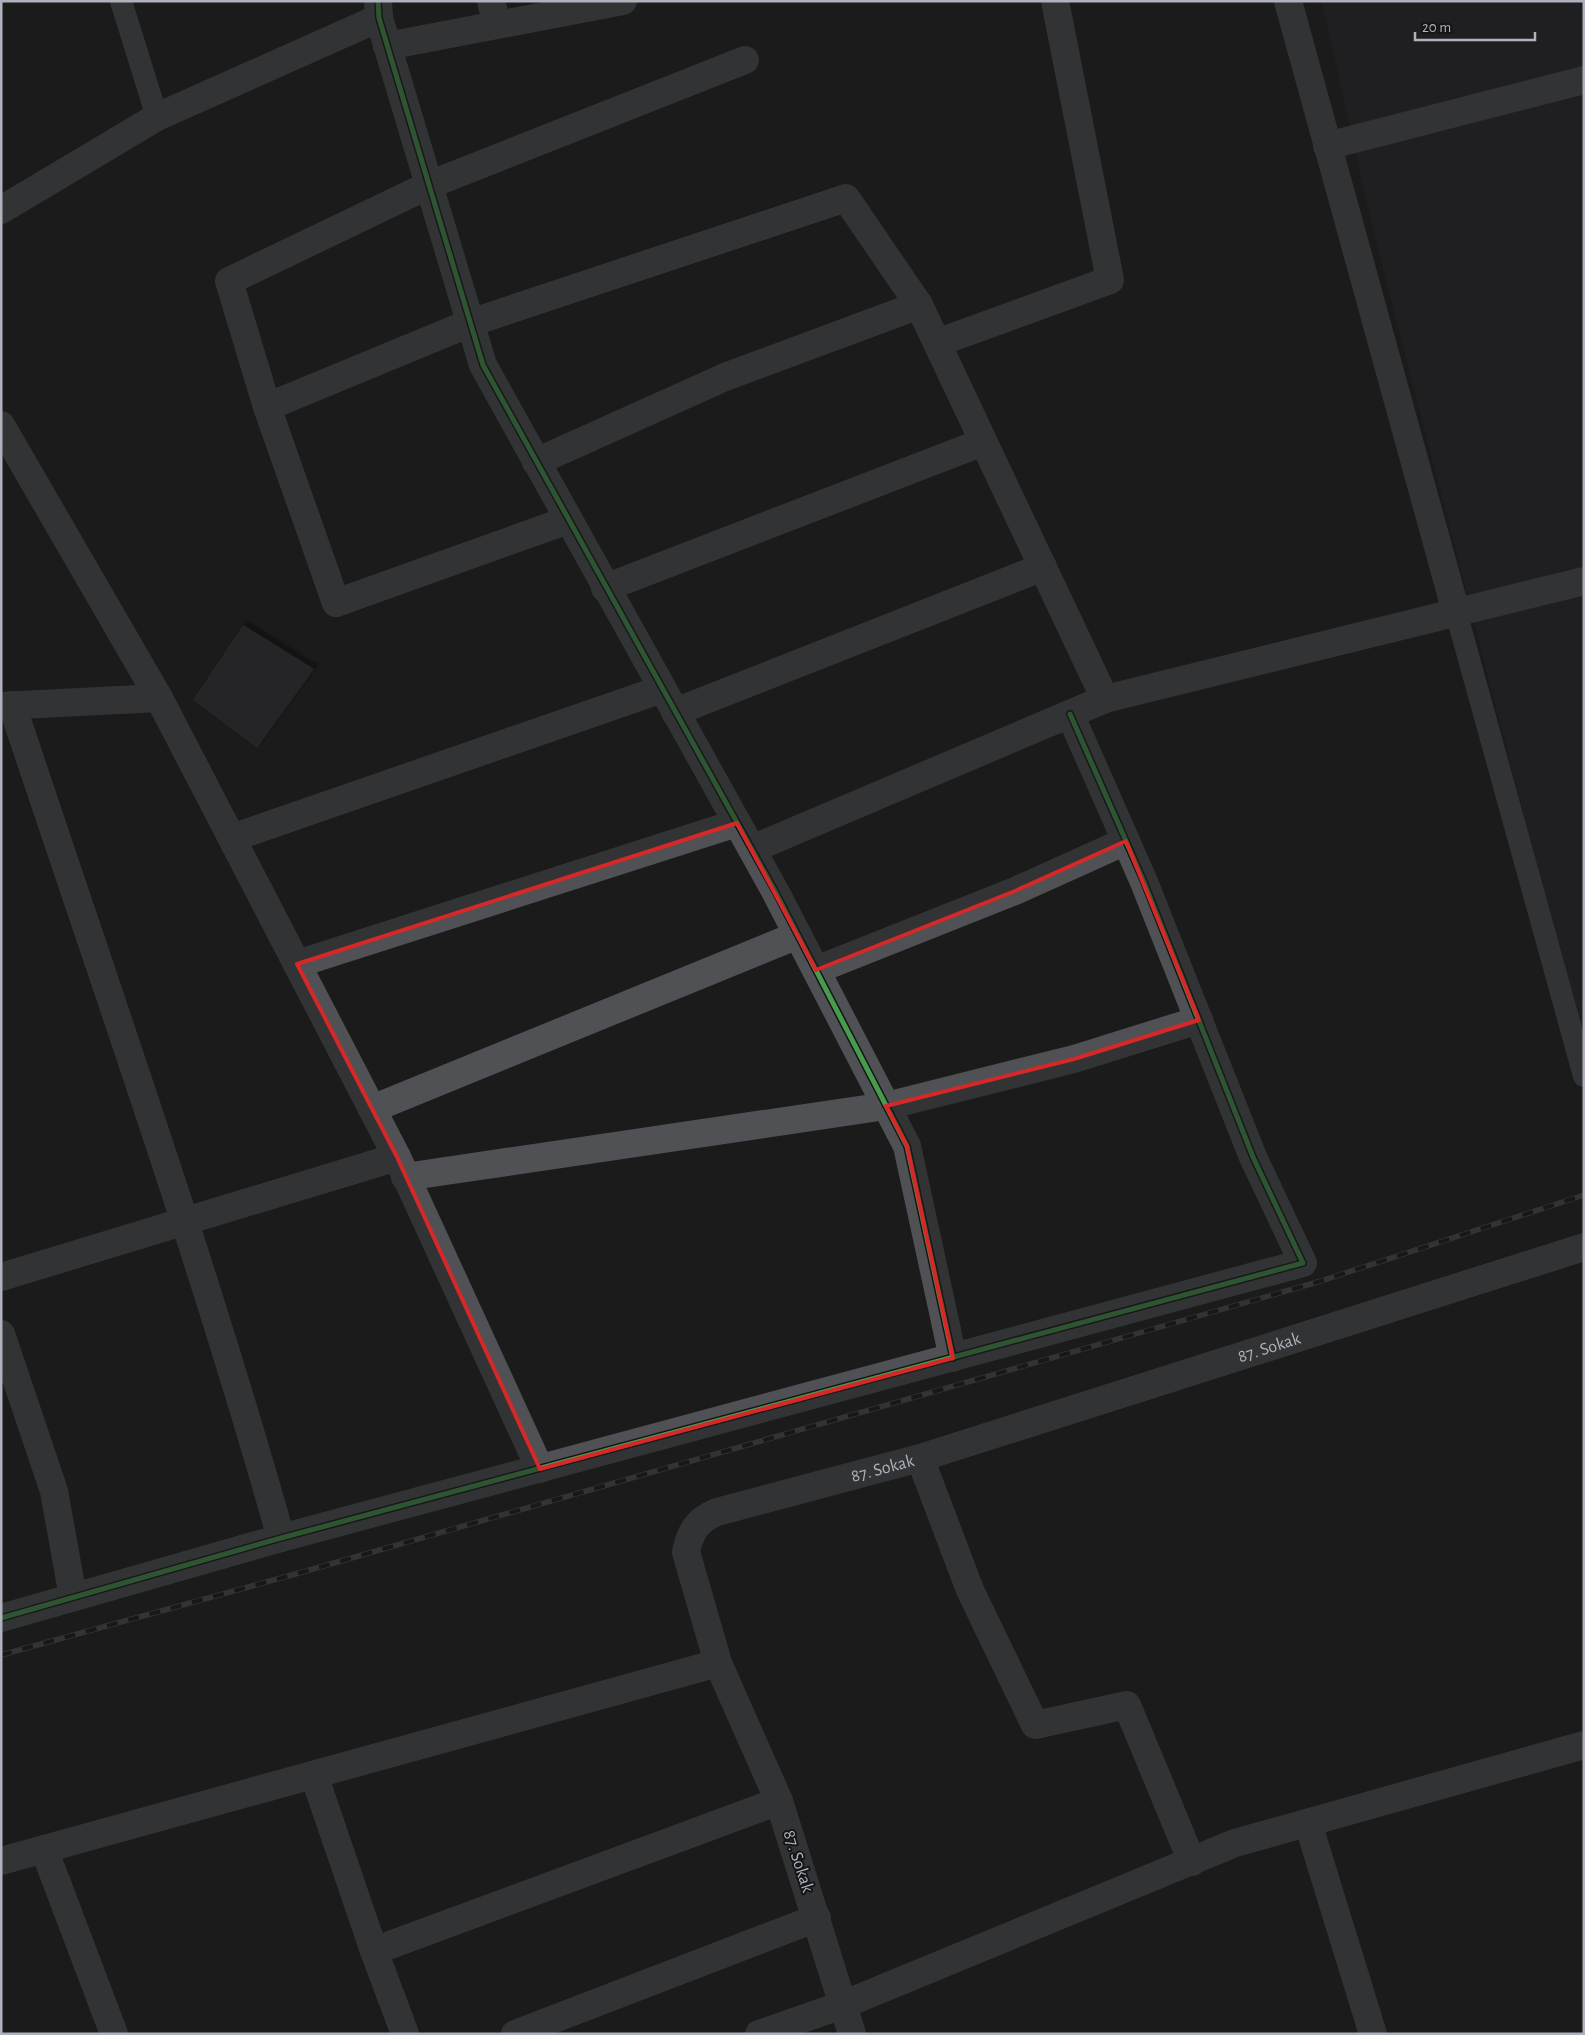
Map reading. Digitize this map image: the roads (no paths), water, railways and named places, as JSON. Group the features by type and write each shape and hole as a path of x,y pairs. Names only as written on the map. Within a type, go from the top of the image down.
{"street":[{"path":"387,46 494,13 623,1"},
{"path":"937,343 1110,280 1055,1"},
{"path":"1288,1 1456,612"},
{"path":"1,210 157,118 378,10 387,46 483,364 605,588 752,849 907,1146 953,1358"},
{"path":"568,520 336,604 267,407 229,281 429,185 745,60"},
{"path":"1327,146 1584,80"},
{"path":"267,407 470,323 846,198 919,305 1105,698"},
{"path":"536,462 725,377 919,305"},
{"path":"1,425 159,698 372,1109 401,1167 540,1469"},
{"path":"605,588 984,442"},
{"path":"232,838 669,701 1043,567"},
{"path":"752,849 1105,698 1584,581"},
{"path":"159,698 7,706 184,1221 252,1436 280,1538"},
{"path":"1,1618 280,1538 1303,1263 1253,1157 1126,841 1070,714"},
{"path":"297,964 737,823"},
{"path":"816,970 1015,891 1126,841"},
{"path":"372,1109 798,935"},
{"path":"1,1276 184,1221 401,1167 886,1106 1074,1059 1199,1020"},
{"name":"87. Sokak","path":"852,2034 779,1800 718,1663 686,1552 689,1537 698,1524 706,1516 717,1512 920,1458 1584,1247"},
{"path":"1,1334 54,1491 73,1596"},
{"path":"920,1458 970,1590 1035,1725 1127,1705 1192,1862"},
{"path":"1,1861 718,1663"},
{"path":"758,2034 844,2004 1235,1843 1584,1745"},
{"path":"314,1775 374,1951 405,2034"},
{"path":"374,1951 779,1800"},
{"path":"1308,1823 1373,2034"},
{"path":"44,1849 114,2034"},
{"path":"515,2034 817,1918"}],"lane":[{"path":"121,1 157,118"},
{"path":"1456,612 1584,1076"}],"railway":[{"path":"1,1655 299,1573 1321,1281 1584,1195"}]}
